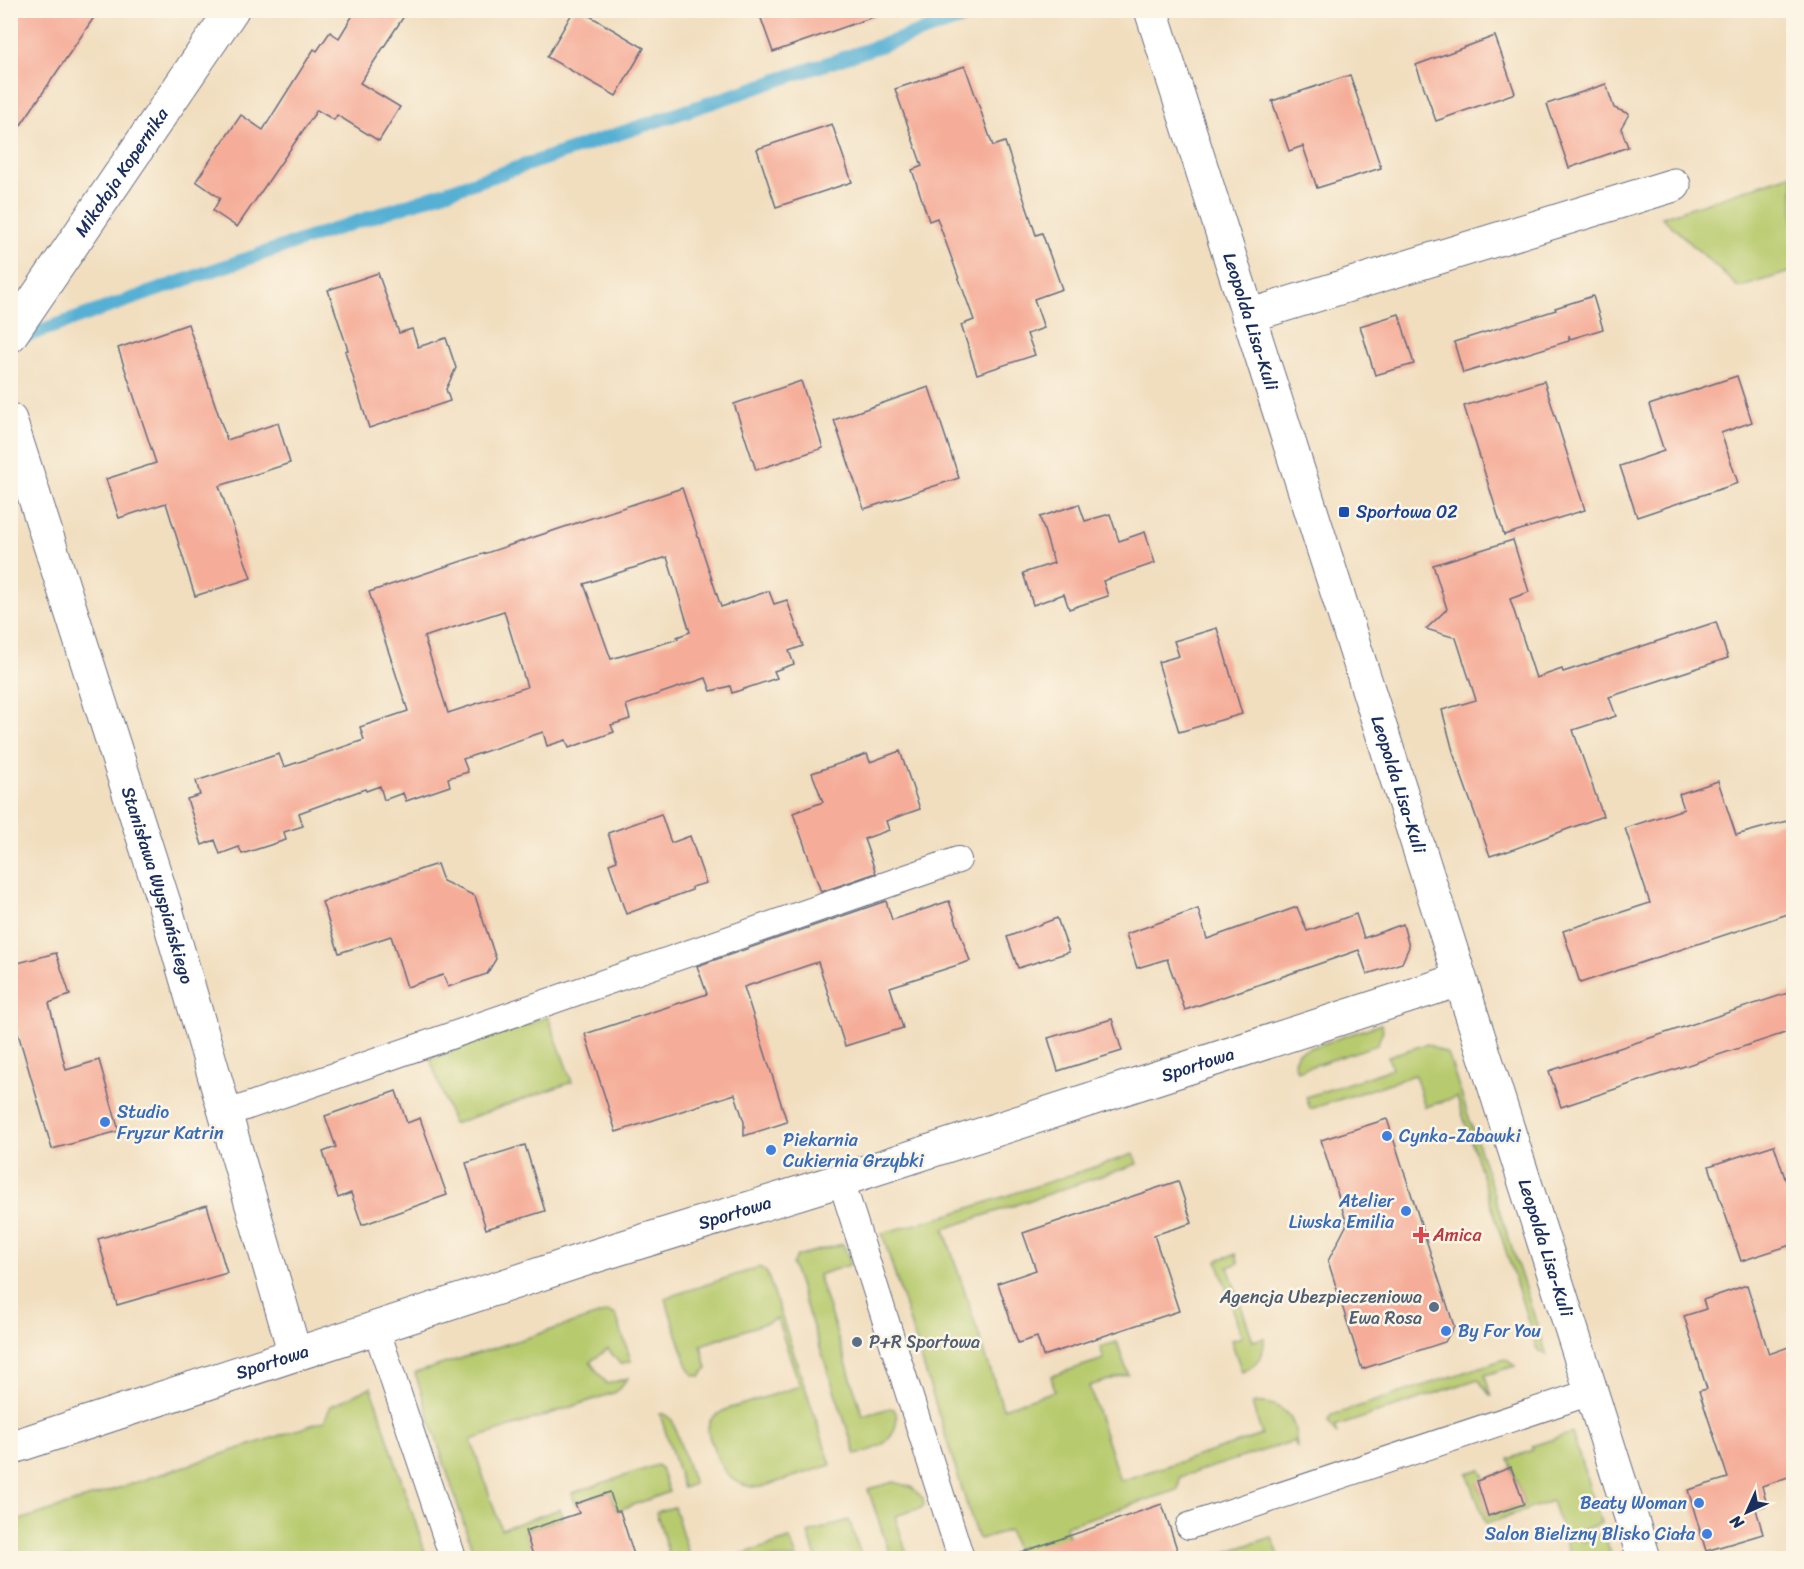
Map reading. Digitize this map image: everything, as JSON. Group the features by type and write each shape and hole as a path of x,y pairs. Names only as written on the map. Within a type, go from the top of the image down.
{"street":[{"name":"Mikołaja Kopernika","path":"10,336 232,10"},
{"name":"Leopolda Lisa-Kuli","path":"1151,10 1644,1558"},
{"path":"1248,316 1674,185"},
{"name":"Stanisława Wyspiańskiego","path":"10,420 162,898 295,1353"},
{"name":"Sportowa","path":"10,1448 295,1353 841,1180 1459,980"}],"lane":[{"path":"225,1114 958,860"},
{"path":"841,1180 961,1558"},
{"path":"376,1328 453,1558"},
{"path":"1189,1526 1591,1392"}],"green space":[{"path":"1793,174 1793,271 1739,288 1662,217"},
{"path":"548,1017 572,1082 453,1124 430,1058"},
{"path":"1381,1024 1383,1030 1377,1045 1297,1071 1294,1061 1298,1052"},
{"path":"1427,1044 1448,1054 1547,1355 1537,1349 1457,1097 1425,1107 1415,1075 1310,1109 1306,1097 1392,1069 1388,1056"},
{"path":"1134,1154 1137,1164 944,1229 1003,1408 1055,1391 1051,1376 1104,1359 1100,1347 1117,1342 1128,1374 1089,1386 1120,1481 1262,1435 1252,1404 1257,1403 1274,1405 1288,1414 1296,1433 1297,1448 1294,1441 1180,1477 1178,1490 1065,1526 1075,1558 1018,1558 1009,1530 980,1539 977,1537 882,1233 939,1218"},
{"path":"843,1244 849,1265 818,1275 863,1416 890,1408 894,1409 897,1418 889,1439 874,1449 856,1455 792,1264 797,1256"},
{"path":"1236,1254 1239,1263 1228,1267 1253,1341 1264,1338 1259,1359 1242,1372 1231,1340 1242,1337 1217,1260"},
{"path":"760,1267 767,1273 831,1465 761,1487 751,1487 734,1481 723,1469 715,1453 708,1427 713,1417 725,1410 800,1386 777,1319 701,1345 707,1369 700,1376 693,1375 687,1364 665,1298"},
{"path":"608,1312 616,1315 631,1361 620,1364 608,1349 590,1362 607,1384 628,1378 616,1392 471,1440 501,1529 560,1509 563,1518 525,1531 534,1558 475,1558 415,1373"},
{"path":"1505,1359 1515,1366 1485,1375 1491,1397 1478,1379 1335,1427 1337,1435 1328,1422 1332,1415"},
{"path":"371,1387 427,1558 11,1558 11,1523 324,1421 331,1406"},
{"path":"660,1414 672,1420 694,1484 683,1488"},
{"path":"1572,1433 1601,1523 1579,1531 1583,1542 1604,1533 1612,1558 1571,1558 1552,1501 1486,1524 1467,1473 1481,1469 1485,1478 1477,1482 1489,1516 1524,1504 1509,1459 1533,1450 1532,1446"},
{"path":"657,1465 661,1469 669,1492 616,1511 610,1492 575,1504 572,1493"},
{"path":"894,1482 911,1487 923,1498 924,1505 921,1508 895,1516 908,1558 891,1558 868,1489"},
{"path":"674,1507 690,1558 670,1558 656,1512"},
{"path":"849,1520 862,1558 816,1558 808,1533"},
{"path":"1272,1537 1280,1558 1211,1558 1211,1557"},
{"path":"790,1539 797,1558 729,1558"}],"building":[{"path":"10,10 99,10 10,141"},
{"path":"356,10 408,10 360,83 400,107 379,141 337,115 334,120 317,110 237,227 213,211 220,198 196,181 241,115 263,130 314,49 317,51 330,32 339,38"},
{"path":"574,10 580,10 644,48 616,96 547,57"},
{"path":"758,10 875,10 876,16 773,52"},
{"path":"1495,36 1515,93 1436,121 1416,65"},
{"path":"965,66 993,146 1005,142 1036,235 1042,233 1062,289 1034,299 1044,328 1027,334 1035,355 977,374 961,325 974,320 937,218 929,221 912,170 922,166 895,89"},
{"path":"1350,75 1381,168 1317,188 1303,146 1289,151 1272,101"},
{"path":"1606,84 1614,108 1629,114 1621,128 1628,147 1569,168 1547,104"},
{"path":"832,124 852,182 776,207 757,149"},
{"path":"378,273 399,333 412,329 418,347 446,338 456,368 446,389 450,401 369,428 345,351 348,350 328,290"},
{"path":"1593,296 1603,329 1570,339 1569,335 1569,341 1463,373 1454,342"},
{"path":"1399,314 1414,364 1375,375 1360,326"},
{"path":"188,324 227,440 278,423 290,463 219,486 251,578 195,596 166,503 119,518 106,479 156,463 118,348"},
{"path":"1737,376 1752,422 1721,433 1738,483 1637,517 1620,466 1664,451 1649,405"},
{"path":"801,381 823,448 756,470 734,404"},
{"path":"1544,381 1585,510 1504,535 1464,406"},
{"path":"929,387 959,478 864,509 834,420"},
{"path":"682,488 721,607 769,591 774,604 787,600 803,646 789,651 794,664 774,671 777,678 732,693 730,686 711,691 706,678 626,705 630,719 611,725 614,732 569,748 566,740 547,746 543,732 463,759 468,772 448,778 450,786 406,801 403,793 384,800 380,786 366,791 365,789 299,813 303,826 284,832 286,840 242,854 239,847 220,854 215,840 202,845 187,799 200,795 196,781 279,754 284,767 364,740 360,727 408,711 369,592","holes":["667,557 690,632 677,637 678,639 611,659 584,584","504,611 527,687 448,713 424,637"]},
{"path":"1079,504 1085,521 1110,514 1119,541 1145,532 1155,563 1103,581 1108,596 1069,609 1064,594 1033,605 1023,573 1054,563 1040,517"},
{"path":"1513,540 1529,592 1510,599 1536,678 1562,669 1563,672 1716,622 1728,658 1609,697 1616,716 1573,730 1603,816 1490,856 1454,755 1442,710 1476,700 1456,638 1426,629 1447,609 1433,565"},
{"path":"1217,628 1242,714 1179,732 1158,662 1179,656 1174,641"},
{"path":"900,751 920,809 886,821 889,830 864,839 876,873 821,892 793,813 823,802 812,773 867,754 870,762"},
{"path":"1718,781 1736,835 1794,819 1794,912 1580,983 1563,931 1650,903 1625,828 1684,809 1679,794"},
{"path":"661,814 671,843 690,836 706,883 626,914 609,864 617,861 608,833"},
{"path":"437,864 443,881 475,896 496,959 487,974 448,987 443,975 407,987 391,936 339,953 322,902"},
{"path":"886,901 892,920 949,901 970,961 890,987 903,1028 845,1046 818,962 744,987 787,1122 744,1136 744,1122 735,1094 616,1132 585,1034 707,994 697,966"},
{"path":"1297,907 1307,931 1356,914 1364,938 1403,924 1409,947 1402,963 1367,974 1359,950 1185,1010 1167,959 1137,968 1126,934 1198,909 1207,939"},
{"path":"1057,918 1069,952 1018,968 1007,937"},
{"path":"56,953 70,995 49,1003 66,1070 99,1060 119,1131 52,1149 10,1006 10,965"},
{"path":"1794,991 1794,1030 1561,1107 1549,1071"},
{"path":"1112,1019 1122,1051 1058,1071 1048,1038"},
{"path":"396,1091 407,1123 420,1118 447,1195 362,1225 351,1193 338,1198 323,1152 336,1147 325,1116"},
{"path":"1387,1119 1454,1326 1445,1342 1362,1369 1328,1261 1347,1224 1321,1140"},
{"path":"525,1145 545,1211 486,1229 466,1163"},
{"path":"1774,1145 1794,1205 1794,1244 1741,1261 1709,1166"},
{"path":"1178,1181 1192,1223 1154,1235 1179,1311 1043,1356 1037,1337 1018,1343 998,1283 1036,1270 1023,1233"},
{"path":"207,1205 227,1273 117,1305 98,1239"},
{"path":"1747,1285 1769,1354 1794,1345 1794,1475 1762,1486 1767,1505 1756,1509 1763,1534 1706,1551 1688,1490 1728,1478 1699,1391 1707,1389 1684,1316 1706,1309 1703,1300"},
{"path":"1511,1467 1524,1504 1488,1516 1477,1481"},
{"path":"610,1492 616,1511 620,1511 635,1558 534,1558 525,1531 579,1513 575,1504"},
{"path":"1162,1504 1180,1558 1020,1558 1019,1553"}],"waterway":[{"path":"26,336 208,272 986,10"}],"place":[{"name":"Sportowa 02","path":"1344,512"},
{"name":"Studio Fryzur Katrin","path":"105,1122"},
{"name":"Cynka-Zabawki","path":"1387,1136"},
{"name":"Piekarnia Cukiernia Grzybki","path":"771,1150"},
{"name":"Atelier Liwska Emilia","path":"1406,1211"},
{"name":"Amica","path":"1421,1235"},
{"name":"Agencja Ubezpieczeniowa Ewa Rosa","path":"1434,1307"},
{"name":"By For You","path":"1446,1331"},
{"name":"P+R Sportowa","path":"857,1342"},
{"name":"Beaty Woman","path":"1699,1503"},
{"name":"Salon Bielizny Blisko Ciała","path":"1707,1534"}]}
